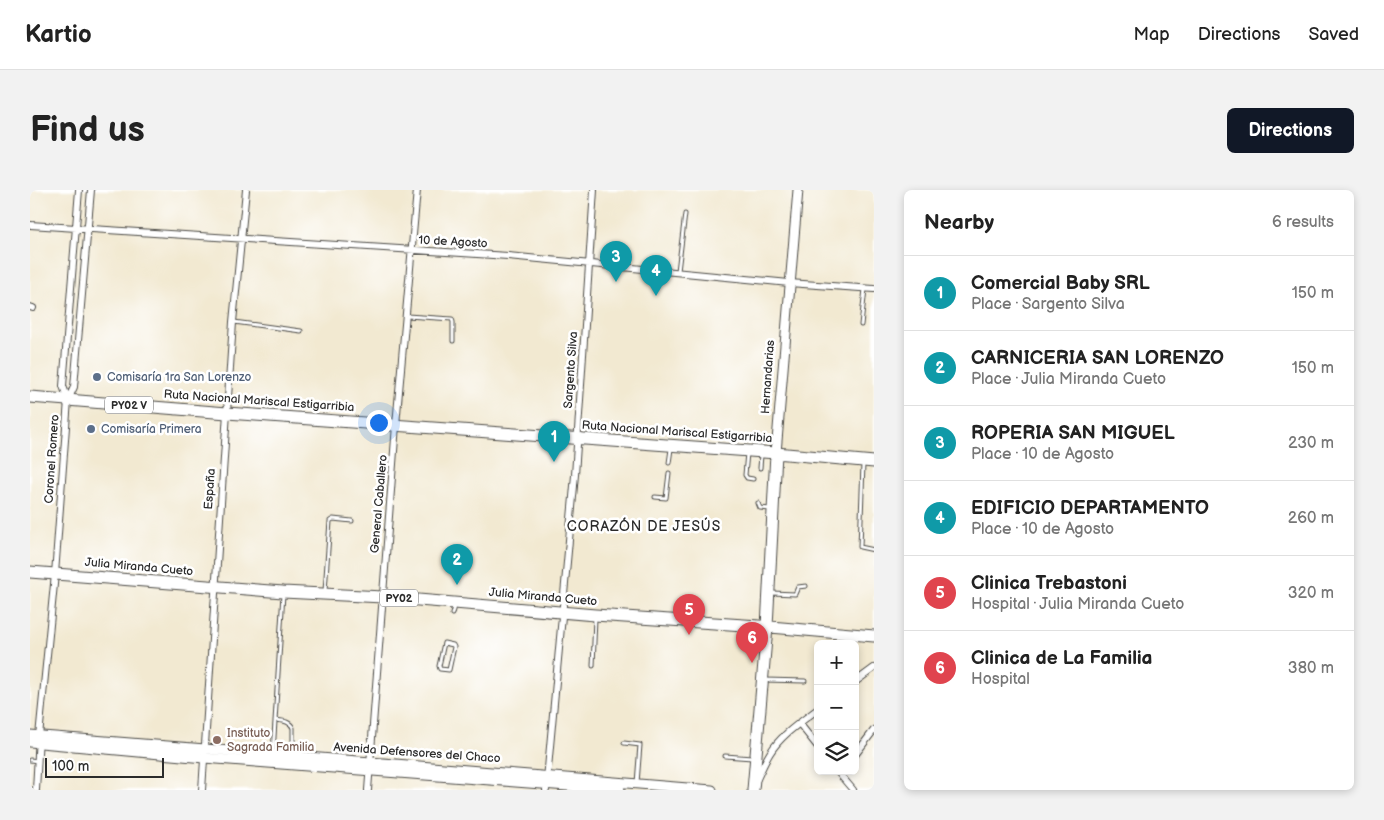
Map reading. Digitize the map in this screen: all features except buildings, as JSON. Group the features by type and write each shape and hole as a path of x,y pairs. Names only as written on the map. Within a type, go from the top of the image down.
{"highway":[{"name":"Ruta Nacional Mariscal Estigarribia","path":"30,397 869,461"},
{"name":"Hernandarias","path":"753,789 767,627 776,453"},
{"name":"Julia Miranda Cueto","path":"30,572 283,592 383,596 453,609 564,612 874,636"}],"street":[{"name":"Coronel Romero","path":"68,400 63,386 79,190"},
{"name":"Coronel Romero","path":"36,790 39,761 35,739 55,574 68,400 74,387 91,190"},
{"name":"España","path":"202,790 233,322 246,190"},
{"name":"General Caballero","path":"368,790 396,425 417,190"},
{"name":"Sargento Silva","path":"547,783 564,612 578,439 594,190"},
{"name":"Hernandarias","path":"776,453 798,190"},
{"name":"10 de Agosto","path":"30,225 508,256 789,283 874,289"},
{"path":"859,679 874,668"},
{"path":"753,789 769,754 776,745 814,712"},
{"path":"799,724 814,742"},
{"path":"859,750 874,730"},
{"name":"Avenida Defensores del Chaco","path":"35,739 370,766 620,790"},
{"name":"Avenida Defensores del Chaco","path":"273,759 293,756 370,766"},
{"path":"842,775 853,790"},
{"name":"Avenida Defensores del Chaco","path":"547,783 637,783 712,790"}],"lane":[{"path":"678,272 685,214"},
{"path":"862,325 866,289"},
{"path":"406,316 452,319 453,341"},
{"path":"233,322 301,332"},
{"path":"669,463 672,446"},
{"path":"747,451 745,475 747,478 753,479"},
{"path":"760,468 761,452"},
{"path":"869,461 860,547 874,550"},
{"path":"656,497 666,498 668,473"},
{"path":"758,503 760,508 773,509"},
{"path":"324,594 330,521 333,519 352,521"},
{"path":"769,593 795,594 798,587 806,586"},
{"path":"273,759 283,592"},
{"path":"593,666 595,615"},
{"path":"449,644 450,638"},
{"path":"444,643 449,644 454,647 449,670 440,669 442,645 444,643"},
{"path":"762,680 805,681"},
{"path":"275,720 292,724 293,756"},
{"path":"624,743 638,744 640,746 637,783"},
{"path":"725,756 755,758"},
{"path":"30,760 39,761"}],"place":[{"name":"ROPERIA SAN MIGUEL","path":"616,282"},
{"name":"EDIFICIO DEPARTAMENTO","path":"656,296"},
{"name":"Comisaría 1ra San Lorenzo","path":"97,377"},
{"name":"Comisaría Primera","path":"91,429"},
{"name":"Comercial Baby SRL","path":"554,462"},
{"name":"CARNICERIA SAN LORENZO","path":"457,585"},
{"name":"Clinica Trebastoni","path":"689,635"},
{"name":"Clinica de La Familia","path":"752,663"},
{"name":"Instituto Sagrada Familia","path":"217,740"}],"district":[{"name":"CORAZÓN DE JESÚS","path":"644,526"}]}
